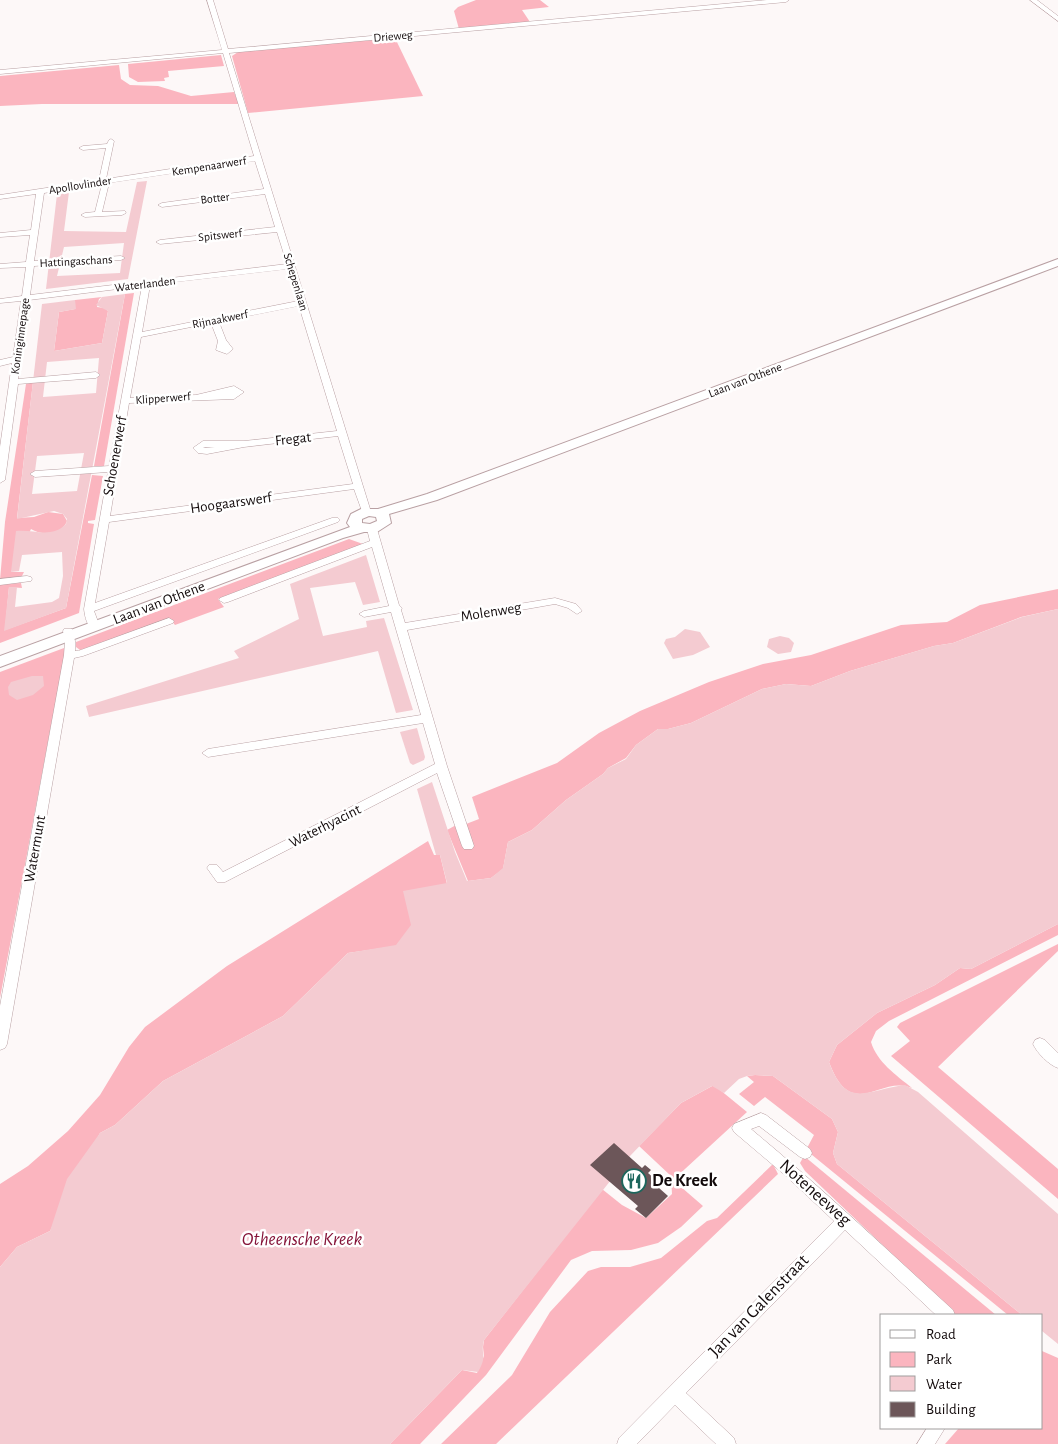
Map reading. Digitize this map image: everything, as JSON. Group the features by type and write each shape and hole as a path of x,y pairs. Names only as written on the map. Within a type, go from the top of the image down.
{"street":[{"path":"210,0 226,52"},
{"name":"Drieweg","path":"0,72 786,0"},
{"path":"1033,0 1058,19"},
{"name":"Schepenlaan","path":"226,52 358,486 376,515"},
{"path":"83,148 111,144 108,157 103,163 104,182 98,214"},
{"name":"Kempenaarwerf","path":"160,173 258,158"},
{"name":"Apollovlinder","path":"0,197 160,173"},
{"name":"Koninginnepage","path":"0,477 40,192"},
{"name":"Botter","path":"162,205 268,192"},
{"path":"85,215 122,213"},
{"name":"Spitswerf","path":"160,242 280,229"},
{"path":"0,235 35,232"},
{"name":"Hattingaschans","path":"0,266 121,258"},
{"name":"Laan van Othene","path":"376,515 432,497 1058,262"},
{"name":"Waterlanden","path":"0,301 291,266"},
{"name":"Schoenerwerf","path":"92,619 104,520 146,284"},
{"name":"Rijnaakwerf","path":"138,335 302,303"},
{"path":"214,320 222,340"},
{"path":"0,363 16,359"},
{"path":"13,382 96,376"},
{"name":"Klipperwerf","path":"125,401 200,396"},
{"name":"Fregat","path":"244,444 343,433"},
{"path":"35,474 113,469"},
{"name":"Hoogaarswerf","path":"104,520 358,486"},
{"path":"224,600 366,531 382,526 376,515 356,517 366,531 397,608 441,766 468,846"},
{"name":"Laan van Othene","path":"312,538 335,520"},
{"name":"Laan van Othene","path":"0,662 68,634 92,619 312,538 366,531"},
{"path":"0,582 27,579"},
{"name":"Molenweg","path":"402,627 555,601 572,606 577,611"},
{"path":"364,614 397,608"},
{"path":"69,654 79,654 169,621"},
{"name":"Laan van Othene","path":"0,656 68,634"},
{"name":"Watermunt","path":"0,1044 69,654 68,634"},
{"path":"208,753 428,718"},
{"name":"Waterhyacint","path":"213,868 221,879 441,766"},
{"path":"1040,1044 1058,1062"},
{"name":"Noteneeweg","path":"804,1153 761,1119 739,1128 792,1171 946,1314"},
{"name":"Jan van Galenstraat","path":"625,1444 844,1220"},
{"path":"674,1393 728,1444"},
{"path":"924,1444 936,1429"}],"green space":[{"path":"476,0 540,0 549,7 522,10 530,22 459,29 454,11 458,7"},
{"path":"395,38 423,96 248,113 232,56 238,52"},
{"path":"221,55 224,66 168,71 169,77 164,78 165,81 138,82 129,77 128,64"},
{"path":"119,65 121,79 130,85 158,86 191,96 234,92 239,104 42,104 0,106 0,76"},
{"path":"134,293 104,466 94,466 125,294"},
{"path":"102,297 99,299 97,307 105,308 108,311 102,343 54,351 59,312 75,309 75,300"},
{"path":"33,382 17,518 34,517 48,512 63,514 67,521 56,532 41,533 31,529 11,572 24,572 22,576 0,580 5,522 26,384"},
{"path":"92,475 103,476 95,520 88,521 88,523 94,524 79,613 0,643 0,584 21,583 22,588 9,587 5,630 66,608"},
{"path":"349,539 363,544 218,599 224,607 175,625 169,618 86,649 80,650 76,647 76,642"},
{"path":"1058,589 1058,609 1021,617 953,643 934,646 850,671 811,686 786,684 762,689 691,723 668,729 658,729 636,745 626,758 608,768 603,774 566,800 532,830 508,842 503,869 491,878 468,881 447,830 458,824 466,849 473,848 466,824 479,819 472,797 557,763 599,733 640,711 709,682 763,664 811,655 901,625 947,622 980,605"},
{"path":"64,648 65,651 0,998 0,672"},
{"path":"428,841 434,855 440,855 447,884 396,946 348,953 283,1016 163,1081 115,1125 100,1133 50,1231 17,1247 0,1267 0,1184 28,1166 68,1131 100,1095 129,1047 145,1027 227,966"},
{"path":"1058,924 1058,935 889,1021 876,1031 871,1042 878,1056 888,1068 912,1088 900,1085 857,1094 847,1090 838,1080 829,1062 837,1045 877,1013 935,985 960,968 971,969"},
{"path":"1058,944 1058,951 938,1067 1058,1169 1058,1199 891,1056 910,1041 897,1027 900,1023"},
{"path":"747,1076 773,1076 832,1119 838,1132 833,1153 837,1164 1021,1314 1007,1314 806,1150 814,1135 765,1097 754,1106 739,1094 754,1082"},
{"path":"714,1085 747,1112 673,1180 703,1206 681,1227 658,1243 631,1250 592,1251 571,1260 486,1375 420,1444 390,1444 462,1370 477,1373 484,1356 484,1340 602,1189 622,1205 646,1218 672,1194 671,1176 639,1146 681,1103"},
{"path":"804,1156 995,1314 955,1314 805,1171 800,1163"},
{"path":"773,1164 778,1174 496,1444 441,1444 512,1375 550,1312 588,1271 601,1267 630,1267 661,1258 707,1221 717,1218"},
{"path":"1043,1351 1058,1358 1058,1444 945,1444 958,1429 1043,1429"}],"water":[{"path":"147,181 128,279 46,289 57,194 69,192 64,231 126,232 137,182","holes":["124,243 120,273 57,276 64,247"]},
{"path":"125,294 66,608 4,631 9,587 17,587 15,607 52,602 59,598 63,576 62,552 22,555 19,571 11,572 16,531 54,531 66,524 67,519 63,514 54,511 17,519 42,304 75,300 76,309 59,312 54,351 102,343 108,311 96,305 102,297","holes":["99,358 96,393 43,397 47,362","84,453 77,491 32,494 37,456"]},
{"path":"366,555 380,602 363,605 355,582 310,588 323,636 367,627 366,621 384,618 413,710 396,713 378,651 89,717 86,706 239,658 234,651 299,619 290,584"},
{"name":"Otheensche Kreek","path":"1058,609 1058,924 971,969 960,968 935,985 877,1013 837,1045 829,1062 843,1087 851,1092 869,1092 905,1085 918,1092 1058,1214 1058,1344 1043,1332 1043,1314 1021,1314 837,1164 833,1153 838,1132 832,1119 773,1076 755,1075 739,1079 724,1093 712,1086 681,1103 630,1156 484,1340 483,1362 478,1372 462,1370 390,1444 0,1444 0,1267 17,1247 50,1231 67,1179 100,1133 115,1125 163,1081 283,1016 348,953 396,945 411,925 403,891 447,883 440,855 436,855 417,789 432,782 455,852 467,881 491,878 503,868 508,842 532,830 566,800 603,774 608,768 626,759 636,745 658,729 668,729 691,723 762,689 786,684 811,686 850,671 934,646 953,643 1022,617"},
{"path":"685,629 700,632 710,647 693,655 673,659 664,643 666,639 675,637"},
{"path":"780,636 789,638 794,643 791,652 778,654 767,647 769,639"},
{"path":"32,676 43,676 44,686 33,695 17,700 9,695 8,687 11,682"},
{"path":"417,728 425,757 424,760 413,765 410,763 400,732"}],"building":[{"name":"De Kreek","path":"614,1143 642,1168 645,1165 651,1170 648,1173 662,1185 659,1188 668,1196 646,1218 635,1209 638,1206 590,1165"}],"place":[{"name":"De Kreek","path":"634,1181"}]}
